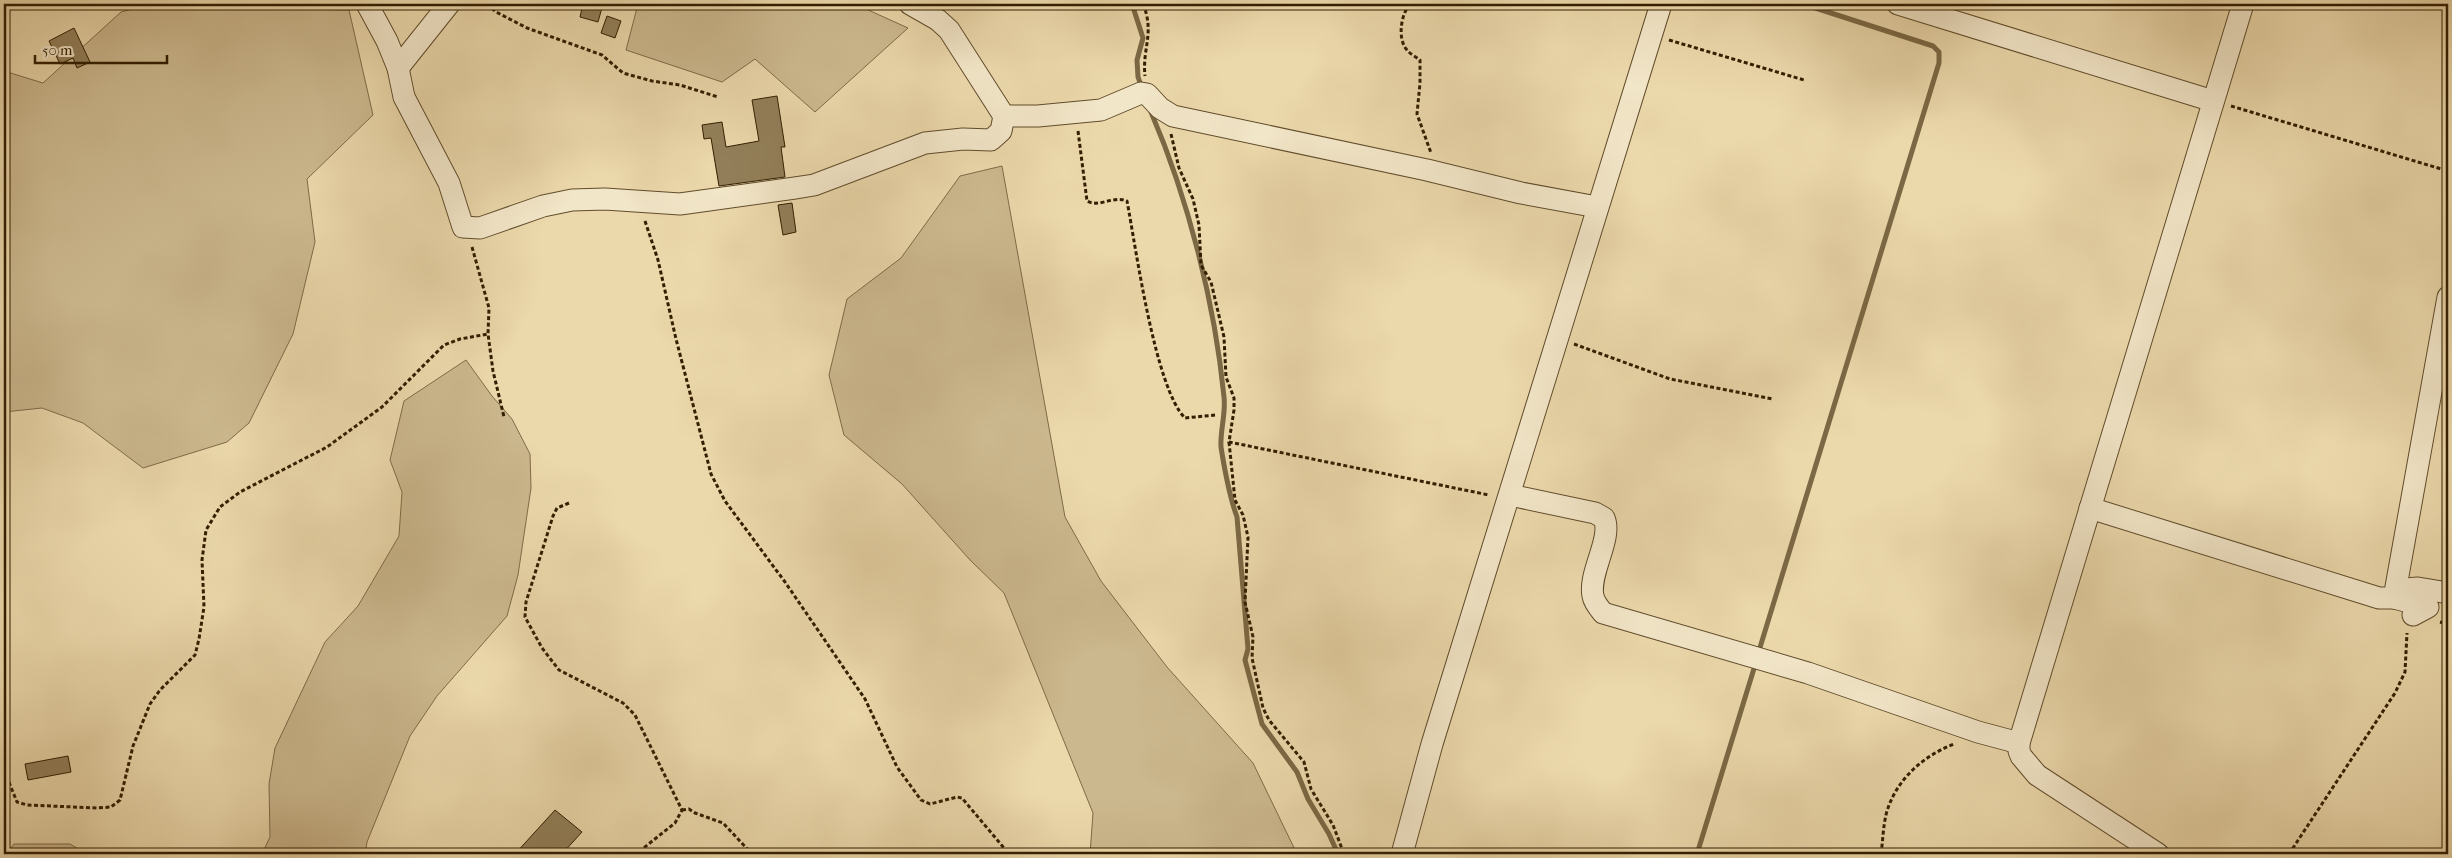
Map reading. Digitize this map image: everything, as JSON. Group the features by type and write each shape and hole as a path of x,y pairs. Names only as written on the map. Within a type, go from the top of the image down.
{"street":[{"path":"367,4 387,41 398,68 404,98 449,184 464,227 469,229 480,228 558,202 605,199 666,204 696,203 814,185 925,143 963,139 991,140 1001,131 1004,116 949,30 938,20 910,4"},
{"path":"398,68 448,4"},
{"path":"1402,854 1432,744 1661,4"},
{"path":"1898,4 2213,101"},
{"path":"2158,854 2037,775 2021,756 2019,743 2244,4"},
{"path":"1004,116 1077,113 1112,107 1139,94 1147,94 1168,114 1427,170 1520,193 1597,207"},
{"path":"2404,600 2448,297"},
{"path":"1510,495 1596,513 1604,518 1605,532 1593,578 1592,594 1603,613 1808,674 1978,732 2019,743"},
{"path":"2090,508 2379,598 2404,600 2418,588 2448,593"}],"path":[{"path":"487,4 496,12 527,28 602,54 623,73 652,81 680,85 718,97"},
{"path":"1143,4 1150,29 1144,62 1147,94"},
{"path":"1410,4 1405,14 1401,34 1402,42 1407,50 1420,60 1417,114 1430,152 1427,170"},
{"path":"1652,35 1804,80"},
{"path":"2213,101 2448,171"},
{"path":"1077,113 1085,198 1093,204 1118,199 1127,201 1155,345 1166,383 1185,418 1215,414"},
{"path":"1168,114 1176,161 1193,199 1198,220 1201,265 1211,282 1226,346 1224,363 1234,398 1234,410 1228,442 1235,500 1244,515 1248,537 1245,602 1253,637 1252,658 1263,708 1269,720 1304,762 1311,789 1333,825 1344,854"},
{"path":"639,201 658,260 676,339 711,474 725,500 785,582 865,699 896,767 921,800 930,804 952,798 962,798 1009,854"},
{"path":"469,229 470,242 478,263 488,308 488,334 493,371 504,417"},
{"path":"4,770 17,802 27,805 97,808 111,807 120,800 133,746 150,704 160,690 195,655 204,607 202,560 206,530 220,507 240,492 335,442 382,407 444,345 460,339 488,334"},
{"path":"1557,338 1670,379 1774,399"},
{"path":"1228,442 1486,495 1510,495"},
{"path":"569,503 557,508 553,516 526,602 525,617 542,648 559,670 623,703 635,715 682,810"},
{"path":"2289,854 2405,672 2408,644 2404,600"},
{"path":"1881,854 1887,812 1903,781 1914,767 1947,746 1973,738 1978,732"},
{"path":"682,810 689,809 695,814 723,823 752,854"},
{"path":"636,854 675,823 682,810"}],"shaded area":[{"path":"638,4 855,4 908,28 815,112 755,59 722,82 626,50"},
{"path":"206,5 245,8 349,10 373,115 307,179 315,242 293,334 249,423 227,442 143,468 83,423 42,408 4,412 4,71 43,83 121,12 136,8"},
{"path":"1002,166 1065,517 1101,581 1167,667 1253,763 1297,854 1090,854 1093,813 1004,593 970,560 902,484 844,435 829,375 847,299 901,258 960,176"},
{"path":"466,360 492,396 512,419 530,454 531,488 518,575 507,616 437,696 410,736 367,842 365,854 262,854 270,837 269,784 275,748 325,642 358,606 399,536 402,492 390,460 404,401"},
{"path":"14,844 70,844 87,854 6,854"}],"building":[{"path":"583,4 603,4 598,22 580,17"},
{"path":"607,16 621,21 615,38 601,33"},
{"path":"74,28 90,62 77,68 73,58 60,64 49,41"},
{"path":"777,96 785,147 781,147 785,177 719,186 711,138 704,139 702,125 722,122 726,147 759,141 752,100"},
{"path":"792,203 796,232 783,235 778,205"},
{"path":"68,756 71,772 28,780 25,764"},
{"path":"555,810 582,832 562,854 515,854"}],"waterway":[{"path":"1132,4 1143,38 1137,60 1138,77 1142,88"},
{"path":"1758,654 1939,63 1939,52 1933,46 1803,4"},
{"path":"1151,112 1188,215 1214,325 1224,403 1221,447 1237,517 1248,649 1245,660 1262,724 1297,772 1308,799 1329,834 1338,854"},
{"path":"1697,854 1756,662"}]}
